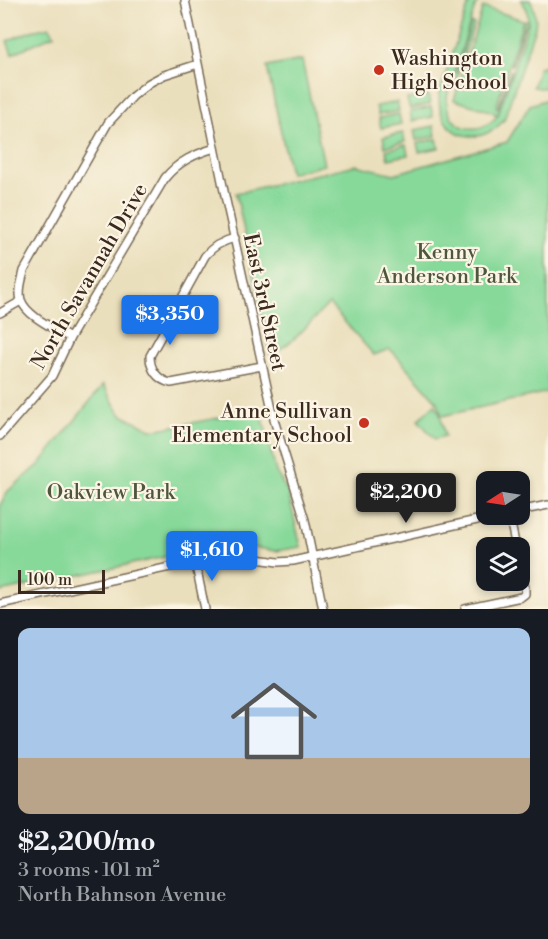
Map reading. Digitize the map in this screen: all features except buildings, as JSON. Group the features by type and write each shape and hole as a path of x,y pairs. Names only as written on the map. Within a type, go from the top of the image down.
{"street":[{"name":"East 3rd Street","path":"184,0 275,423 300,503 323,609"},
{"path":"70,338 29,312 21,301 20,288 24,271 108,123 133,96 149,83 164,75 198,64"},
{"name":"North Savannah Drive","path":"0,436 52,376 70,338 165,178 183,160 215,148"},
{"path":"235,238 220,243 205,256 150,356 151,366 157,376 171,383 262,366"},
{"path":"0,313 21,301"},
{"path":"530,509 548,505"},
{"path":"0,604 216,557 278,562 313,557 476,520"},
{"path":"195,561 205,609"},
{"path":"465,609 521,597 525,591"}],"green space":[{"path":"470,0 480,0 475,7 454,73 456,73 471,23 474,24 456,81 452,80 447,95 449,113 460,125 468,128 484,126 498,115 528,24 528,22 524,28 511,65 525,20 528,21 527,9 521,0 530,0 536,20 504,120 493,130 481,135 470,136 450,127 443,117 440,91"},
{"path":"483,7 523,20 496,107 498,107 511,70 498,115 454,100"},
{"path":"50,27 54,35 12,54 7,41 31,31"},
{"path":"302,60 324,165 290,173 267,67"},
{"path":"542,66 542,68 547,66 548,87 533,87 539,67"},
{"path":"428,95 430,104 410,109 407,99"},
{"name":"Kenny Anderson Park","path":"548,99 548,392 442,416 438,403 393,352 389,349 374,355 329,304 287,345 270,354 236,193 356,165 394,174 507,142 530,105"},
{"path":"397,102 399,111 378,115 376,106"},
{"path":"431,107 433,117 412,121 410,112"},
{"path":"399,114 401,124 381,128 379,118"},
{"path":"434,126 436,136 416,140 414,130"},
{"path":"403,133 405,142 385,147 383,137"},
{"path":"437,139 439,148 419,152 417,143"},
{"path":"406,145 408,155 388,159 386,150"},
{"name":"Oakview Park","path":"103,385 120,414 153,430 261,410 276,472 288,492 301,547 276,551 243,546 211,547 0,592 0,505 8,491 39,465"},
{"path":"435,404 445,436 435,439 418,420"}],"place":[{"name":"Washington High School","path":"379,70"},
{"name":"Anne Sullivan Elementary School","path":"364,423"}]}
